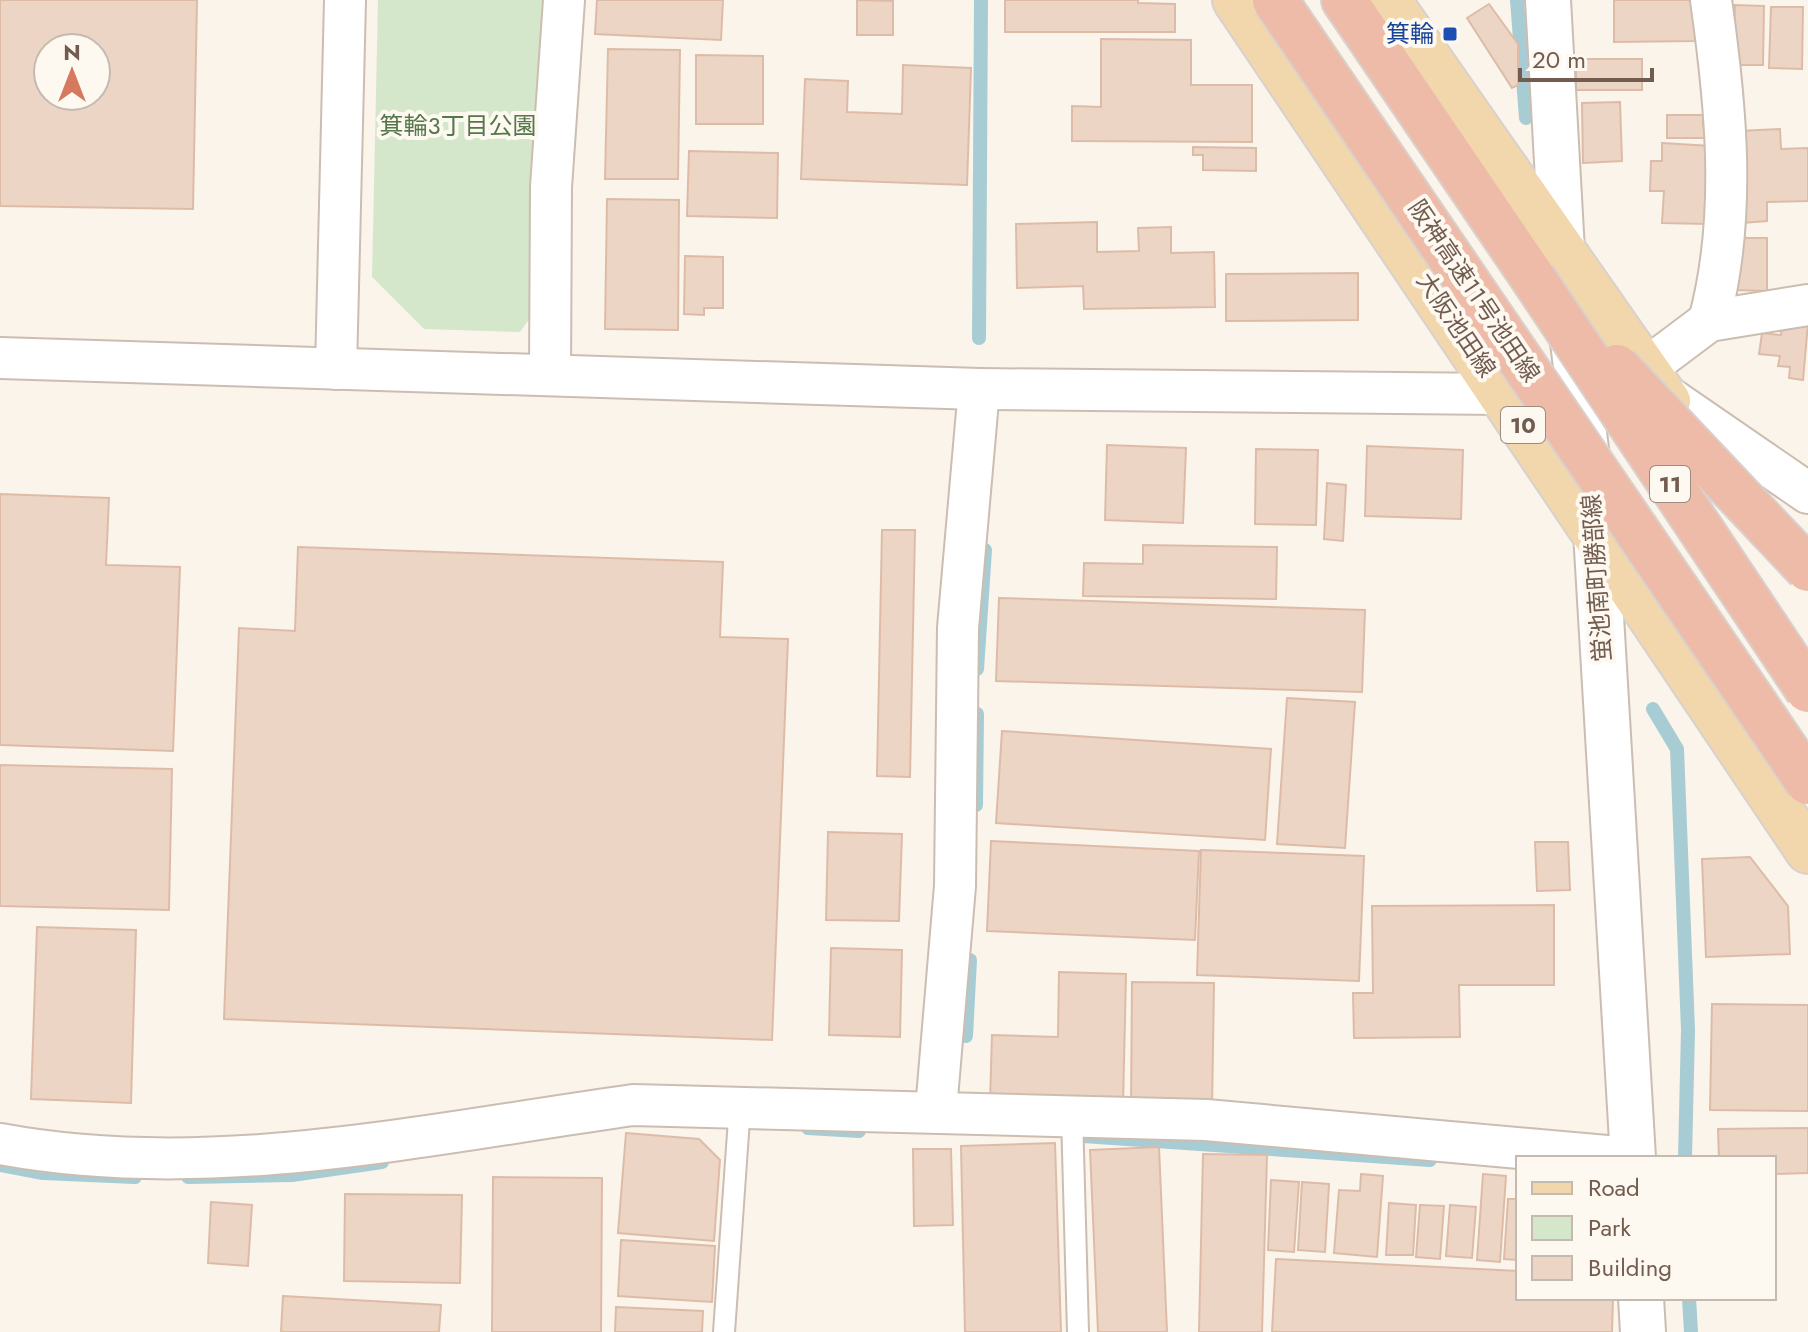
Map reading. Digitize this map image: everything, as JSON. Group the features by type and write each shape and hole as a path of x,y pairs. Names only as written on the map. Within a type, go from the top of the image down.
{"highway":[{"name":"阪神高速11号池田線","path":"1275,0 1808,782"},
{"name":"11","path":"1344,0 1548,264 1808,569"},
{"name":"11","path":"1548,264 1805,685"}],"main road":[{"name":"大阪池田線","path":"1235,0 1808,851"},
{"path":"1388,0 1548,264 1653,380 1808,582"}],"street":[{"path":"336,369 345,0"},
{"path":"550,374 551,187 564,0"},
{"name":"蛍池南町勝部線","path":"1548,0 1548,264 1596,532 1631,1156"},
{"path":"1711,0 1725,132 1724,224 1716,296 1709,321 1653,380 1808,493"},
{"path":"1709,321 1808,305"},
{"path":"0,358 979,389 1502,394"},
{"path":"936,1110 955,886 958,628 979,389"},
{"path":"0,1144 102,1158 295,1153 633,1105 740,1119 936,1110 1072,1129 1206,1120 1609,1156"},
{"path":"1641,1300 1643,1332"}],"lane":[{"path":"724,1332 740,1119"},
{"path":"1072,1129 1078,1332"}],"green space":[{"name":"箕輪3丁目公園","path":"378,0 552,0 535,311 520,332 424,329 372,277"}],"building":[{"path":"0,0 197,0 193,209 0,206"},
{"path":"597,0 723,0 721,40 595,34"},
{"path":"857,0 893,1 893,35 857,35"},
{"path":"1005,0 1138,0 1138,3 1175,4 1175,32 1005,32"},
{"path":"1614,0 1696,0 1696,41 1614,42"},
{"path":"1489,4 1518,44 1518,85 1512,88 1467,18"},
{"path":"1735,5 1764,6 1763,65 1733,65"},
{"path":"1771,7 1803,7 1802,69 1769,68"},
{"path":"1101,39 1191,40 1191,85 1252,85 1252,142 1072,141 1072,106 1101,107"},
{"path":"608,49 680,50 678,179 605,179"},
{"path":"696,55 763,56 763,124 696,124"},
{"path":"1576,59 1642,59 1642,90 1576,90"},
{"path":"903,65 971,68 967,185 801,179 805,79 848,81 847,112 902,114"},
{"path":"1620,102 1622,161 1583,163 1582,103"},
{"path":"1667,115 1703,115 1703,126 1713,126 1713,138 1667,138"},
{"path":"1780,129 1781,149 1808,148 1808,201 1767,202 1767,221 1742,223 1739,131"},
{"path":"1662,143 1711,146 1708,224 1662,223 1664,191 1650,191 1651,161 1662,161"},
{"path":"1193,147 1256,148 1256,171 1203,170 1203,155 1193,155"},
{"path":"689,151 778,153 777,218 687,216"},
{"path":"607,199 679,200 678,330 605,329"},
{"path":"1097,222 1097,252 1139,251 1138,228 1171,227 1171,253 1214,252 1215,307 1084,309 1083,286 1017,288 1016,224"},
{"path":"1735,238 1767,238 1767,291 1735,290"},
{"path":"685,256 723,257 723,308 704,308 704,315 684,314"},
{"path":"1358,273 1358,320 1226,321 1226,274"},
{"path":"1783,320 1808,323 1803,380 1789,378 1790,367 1778,366 1780,356 1759,354 1762,333 1781,335"},
{"path":"1107,445 1186,448 1183,523 1105,520"},
{"path":"1367,446 1463,450 1461,519 1365,516"},
{"path":"1256,449 1318,450 1316,525 1255,524"},
{"path":"1327,483 1346,485 1343,541 1324,539"},
{"path":"0,494 109,498 106,565 180,567 173,751 0,745"},
{"path":"882,530 915,530 910,777 877,776"},
{"path":"1143,545 1277,547 1276,599 1083,596 1084,563 1143,564"},
{"path":"298,547 723,562 720,637 788,639 772,1040 224,1019 239,628 295,631"},
{"path":"999,598 1365,610 1362,692 996,681"},
{"path":"1287,698 1355,702 1345,848 1277,844"},
{"path":"1002,731 1271,749 1265,840 996,823"},
{"path":"0,765 172,769 169,910 0,906"},
{"path":"828,832 902,834 899,921 826,920"},
{"path":"991,841 1199,851 1195,940 987,931"},
{"path":"1535,842 1568,842 1570,890 1537,891"},
{"path":"1201,850 1364,856 1359,981 1197,975"},
{"path":"1750,857 1788,906 1790,954 1706,957 1702,859"},
{"path":"1554,905 1554,985 1459,985 1460,1037 1354,1038 1353,993 1373,993 1372,906"},
{"path":"37,927 136,930 131,1103 31,1099"},
{"path":"831,948 902,950 900,1037 829,1035"},
{"path":"1059,972 1126,974 1123,1106 990,1102 992,1035 1058,1037"},
{"path":"1132,982 1214,983 1212,1109 1131,1108"},
{"path":"1712,1004 1808,1005 1808,1111 1710,1110"},
{"path":"1808,1128 1808,1173 1776,1174 1776,1156 1719,1156 1718,1129"},
{"path":"626,1133 699,1139 720,1160 714,1241 618,1233"},
{"path":"1055,1143 1061,1332 965,1332 961,1146"},
{"path":"1159,1147 1167,1332 1098,1332 1090,1150"},
{"path":"913,1149 951,1149 953,1225 914,1226"},
{"path":"1203,1154 1267,1155 1262,1332 1199,1332"},
{"path":"1361,1174 1383,1176 1377,1257 1334,1253 1339,1190 1360,1191"},
{"path":"1483,1174 1506,1176 1500,1262 1477,1260"},
{"path":"493,1177 602,1178 601,1332 492,1332"},
{"path":"1271,1180 1299,1182 1294,1252 1268,1250"},
{"path":"1302,1182 1329,1184 1325,1252 1298,1250"},
{"path":"345,1194 462,1195 460,1283 344,1281"},
{"path":"1508,1199 1516,1199 1516,1260 1504,1259"},
{"path":"211,1202 252,1205 248,1266 208,1263"},
{"path":"1389,1203 1416,1205 1413,1255 1386,1255"},
{"path":"1420,1205 1444,1206 1440,1259 1416,1257"},
{"path":"1450,1205 1476,1207 1472,1258 1446,1256"},
{"path":"621,1240 715,1246 712,1302 618,1296"},
{"path":"1276,1259 1516,1271 1516,1300 1613,1300 1612,1332 1272,1332"},
{"path":"283,1296 441,1305 439,1332 281,1332"},
{"path":"616,1307 703,1311 702,1332 615,1332"}],"waterway":[{"path":"979,338 981,0"},
{"path":"1517,0 1526,118"},
{"path":"977,669 985,550"},
{"path":"1653,709 1677,749 1688,1030 1685,1156"},
{"path":"976,805 977,714"},
{"path":"966,1036 970,960"},
{"path":"808,1128 859,1131"},
{"path":"1083,1136 1430,1160"},
{"path":"188,1177 292,1175 382,1162"},
{"path":"0,1165 43,1173 135,1177"},
{"path":"1689,1300 1691,1332"}],"place":[{"name":"箕輪","path":"1450,34"}]}
